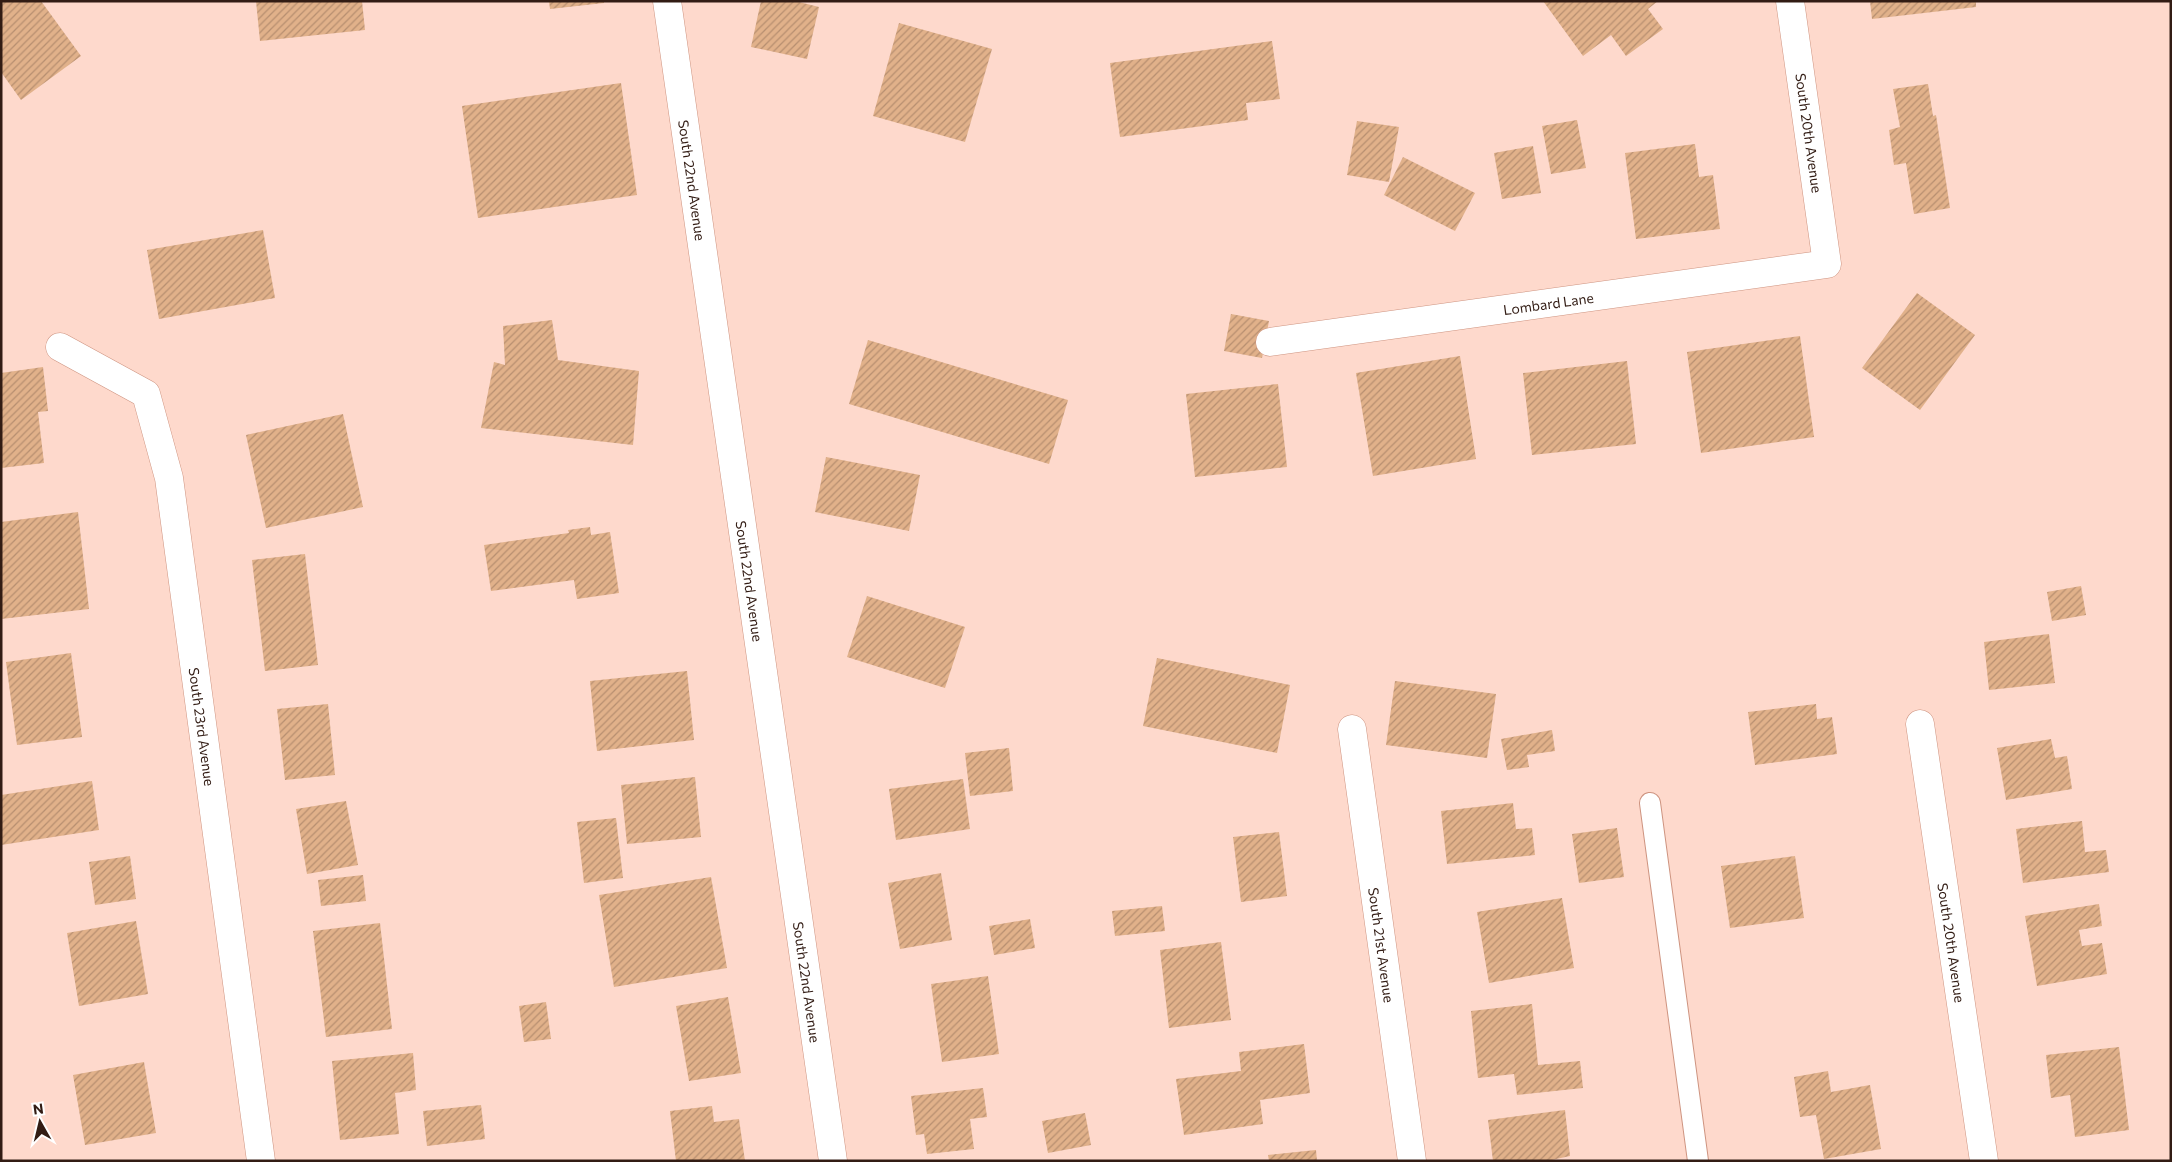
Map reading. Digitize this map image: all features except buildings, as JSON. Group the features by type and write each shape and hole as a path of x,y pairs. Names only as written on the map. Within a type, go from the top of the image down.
{"street":[{"name":"South 22nd Avenue","path":"667,1 833,1161"},
{"name":"South 20th Avenue","path":"1790,1 1827,264"},
{"name":"Lombard Lane","path":"1270,342 1827,264"},
{"name":"South 23rd Avenue","path":"60,347 146,394 169,478 261,1161"},
{"name":"South 20th Avenue","path":"1920,724 1984,1161"},
{"name":"South 21st Avenue","path":"1352,729 1412,1161"}],"lane":[{"path":"1650,803 1698,1161"}]}
